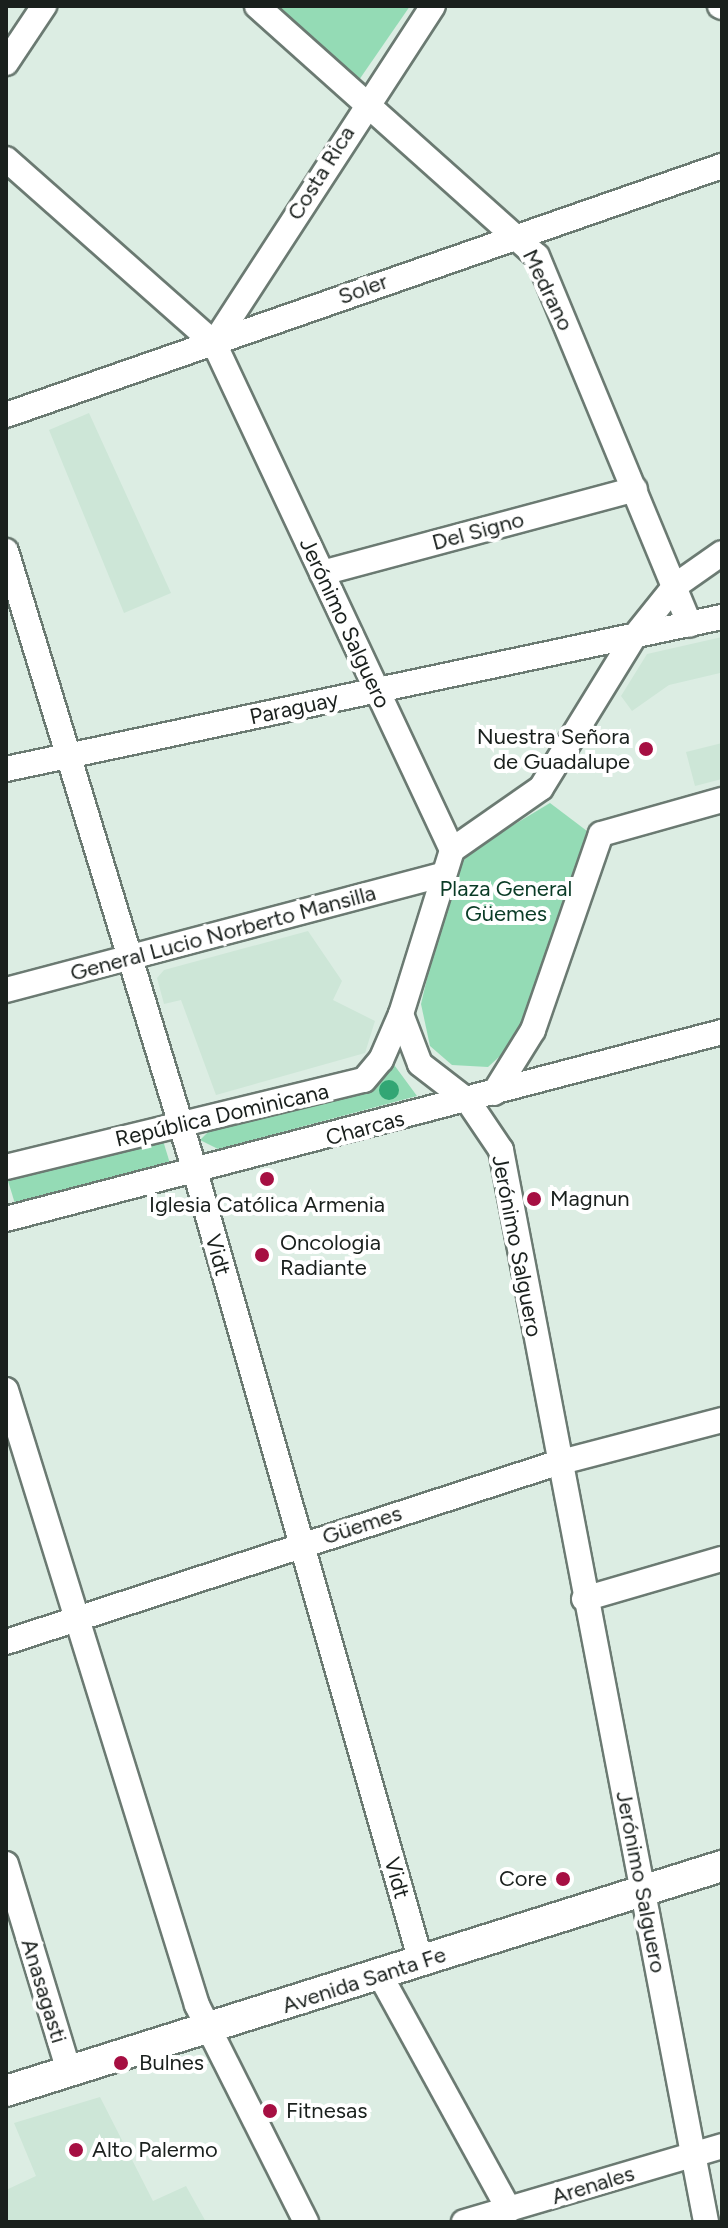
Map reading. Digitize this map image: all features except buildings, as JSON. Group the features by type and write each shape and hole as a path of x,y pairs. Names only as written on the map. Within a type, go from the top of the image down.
{"main road":[{"name":"Avenida Santa Fe","path":"6,2091 722,1866"}],"street":[{"path":"6,63 44,6"},
{"name":"Medrano","path":"257,6 518,233 537,256 690,625"},
{"name":"Costa Rica","path":"214,343 365,103 433,6"},
{"name":"Jerónimo Salguero","path":"6,159 214,343 452,850"},
{"name":"Soler","path":"6,415 518,233 722,166"},
{"name":"Del Signo","path":"322,573 635,489"},
{"name":"Vidt","path":"6,551 195,1171 421,1962"},
{"path":"401,1014 439,876 452,850 541,788 634,637 675,586 722,553"},
{"name":"Paraguay","path":"6,769 722,617"},
{"path":"494,1093 533,1030 601,834 722,800"},
{"name":"General Lucio Norberto Mansilla","path":"6,990 439,876"},
{"name":"Jerónimo Salguero","path":"401,1014 429,1076 468,1101 501,1150 557,1463 706,2222"},
{"name":"República Dominicana","path":"6,1167 364,1080 381,1060 401,1014"},
{"name":"Charcas","path":"6,1219 468,1101 722,1032"},
{"path":"6,1390 206,2030 306,2222"},
{"name":"Güemes","path":"6,1642 557,1463 722,1420"},
{"path":"584,1599 722,1559"},
{"name":"Anasagasti","path":"6,1864 69,2072"},
{"path":"380,1975 509,2210"},
{"name":"Arenales","path":"464,2222 722,2146"}],"shaded area":[{"path":"89,413 171,593 124,613 49,430"},
{"path":"722,637 722,679 720,673 669,685 632,711 621,696 647,654"},
{"path":"722,743 722,779 695,786 686,752"},
{"path":"308,931 342,981 333,1000 375,1021 365,1053 216,1095 181,1000 164,1004 157,978 164,970"},
{"path":"389,1080 396,1083 399,1090 396,1097 389,1100 382,1097 379,1090 382,1083"},
{"name":"Alto Palermo","path":"100,2097 153,2201 186,2186 206,2222 6,2222 6,2190 36,2176 14,2123"}],"green space":[{"path":"277,6 410,6 359,80"},
{"name":"Plaza General Güemes","path":"550,803 587,831 520,1038 488,1067 452,1065 430,1046 421,1004 452,873 475,848"},
{"path":"392,1062 417,1096 218,1149 200,1140 213,1127 369,1091"},
{"path":"161,1134 171,1167 18,1213 8,1181"}],"place":[{"name":"Nuestra Señora de Guadalupe","path":"646,749"},
{"name":"Iglesia Católica Armenia","path":"267,1179"},
{"name":"Magnun","path":"534,1199"},
{"name":"Oncologia Radiante","path":"262,1255"},
{"name":"Core","path":"563,1879"},
{"name":"Bulnes","path":"121,2063"},
{"name":"Fitnesas","path":"270,2111"},
{"name":"Alto Palermo","path":"76,2150"}]}
